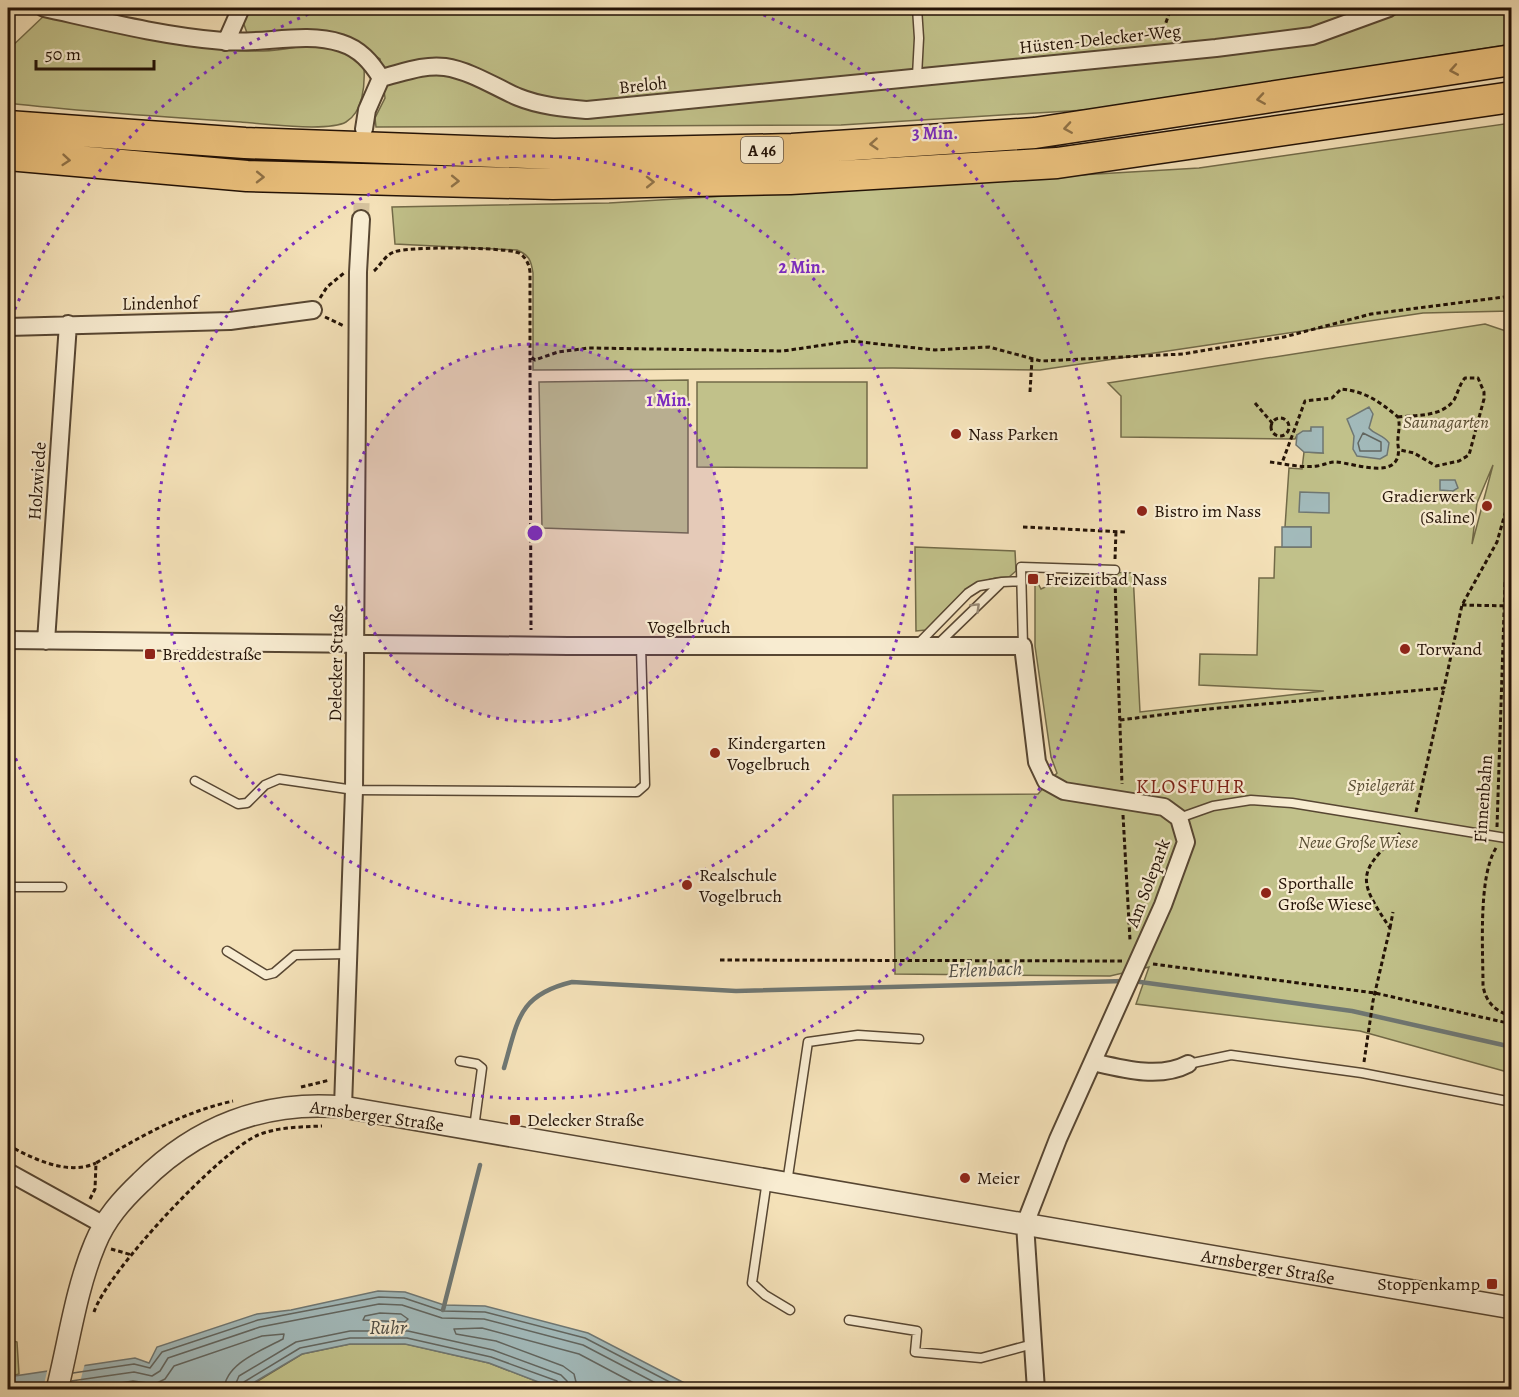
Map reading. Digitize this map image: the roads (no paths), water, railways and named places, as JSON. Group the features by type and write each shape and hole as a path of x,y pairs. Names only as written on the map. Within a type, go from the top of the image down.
{"highway":[{"name":"A 46","path":"8,126 245,143 554,154 792,149 1035,133 1512,60"},
{"name":"A 46","path":"8,155 247,176 554,184 790,179 1057,163 1512,97"}],"street":[{"path":"44,8 168,35 226,42 270,42 313,38 342,43 363,54 381,78 368,110 364,129"},
{"path":"226,42 241,8"},
{"name":"Hüsten-Delecker-Weg","path":"917,76 1312,36 1389,8"},
{"name":"Breloh","path":"381,78 427,67 446,67 468,74 521,98 553,107 587,110 917,76"},
{"name":"Delecker Straße","path":"343,1107 354,790 358,272 361,219"},
{"name":"Lindenhof","path":"8,327 230,321 313,310"},
{"name":"Holzwiede","path":"46,641 68,324"},
{"path":"8,640 356,644"},
{"name":"Vogelbruch","path":"356,644 1023,646"},
{"name":"Am Solepark","path":"1023,646 1037,762 1042,776 1051,786 1064,791 1122,798 1164,807 1179,818 1185,836 1184,850 1134,956 1113,1017 1058,1139 1025,1224"},
{"path":"1093,1062 1131,1071 1175,1071 1188,1064"},
{"name":"Arnsberger Straße","path":"57,1389 83,1321 87,1266 104,1225 128,1195 170,1155 219,1125 253,1113 303,1105 343,1107 1512,1308"},
{"path":"8,1172 104,1225"},
{"path":"1025,1224 1036,1389"}],"lane":[{"path":"917,8 919,38 917,76"},
{"name":"Am Solepark","path":"1023,646 1021,567 1115,570"},
{"path":"917,645 968,593 980,586 1021,581"},
{"path":"937,645 1002,582"},
{"path":"195,781 238,804 247,803 265,785 279,779 354,790 641,790 645,785 641,646"},
{"path":"1179,818 1213,806 1251,800 1292,803 1512,839"},
{"path":"8,887 62,888"},
{"path":"227,951 266,975 274,973 295,955 348,954"},
{"path":"790,1310 765,1295 752,1283 808,1042 858,1035 919,1039"},
{"path":"1188,1064 1231,1055 1362,1073 1512,1102"},
{"path":"460,1061 477,1064 482,1068 474,1130"},
{"path":"849,1320 917,1331 915,1352 981,1358 1033,1344"}],"water":[{"path":"1369,407 1373,414 1369,428 1389,443 1387,455 1380,459 1357,456 1353,449 1354,436 1347,419"},
{"path":"1311,427 1323,427 1323,453 1304,452 1296,445 1297,435 1303,431 1311,431"},
{"path":"1440,480 1455,480 1458,488 1453,491 1440,490"},
{"path":"1300,492 1329,493 1329,513 1299,512"},
{"path":"1282,527 1311,527 1311,547 1282,547"},
{"name":"Ruhr","path":"378,1291 405,1292 444,1305 485,1306 588,1333 696,1389 566,1389 541,1383 489,1363 405,1344 350,1344 302,1354 243,1389 8,1389 8,1377 135,1358 149,1363 157,1347 257,1314 291,1310"}],"waterway":[{"name":"Erlenbach","path":"504,1068 517,1023 530,1002 554,987 572,982 736,991 1125,981"},
{"name":"Erlenbach","path":"1133,981 1352,1011 1512,1047"},
{"path":"443,1310 480,1165"}],"tunnel":[{"path":"361,219 364,139"}],"place":[{"name":"Nass Parken","path":"956,434"},
{"name":"Gradierwerk (Saline)","path":"1487,506"},
{"name":"Bistro im Nass","path":"1142,511"},
{"name":"Freizeitbad Nass","path":"1033,579"},
{"name":"Torwand","path":"1405,649"},
{"name":"Breddestraße","path":"150,654"},
{"name":"Kindergarten Vogelbruch","path":"715,753"},
{"name":"Realschule Vogelbruch","path":"687,885"},
{"name":"Sporthalle Große Wiese","path":"1266,893"},
{"name":"Delecker Straße","path":"515,1120"},
{"name":"Meier","path":"965,1178"},
{"name":"Stoppenkamp","path":"1492,1284"}],"district":[{"name":"KLOSFUHR","path":"1191,786"}],"park label":[{"name":"Saunagarten","path":"1446,422"},
{"name":"Spielgerät","path":"1381,785"},
{"name":"Neue Große Wiese","path":"1358,842"}]}
